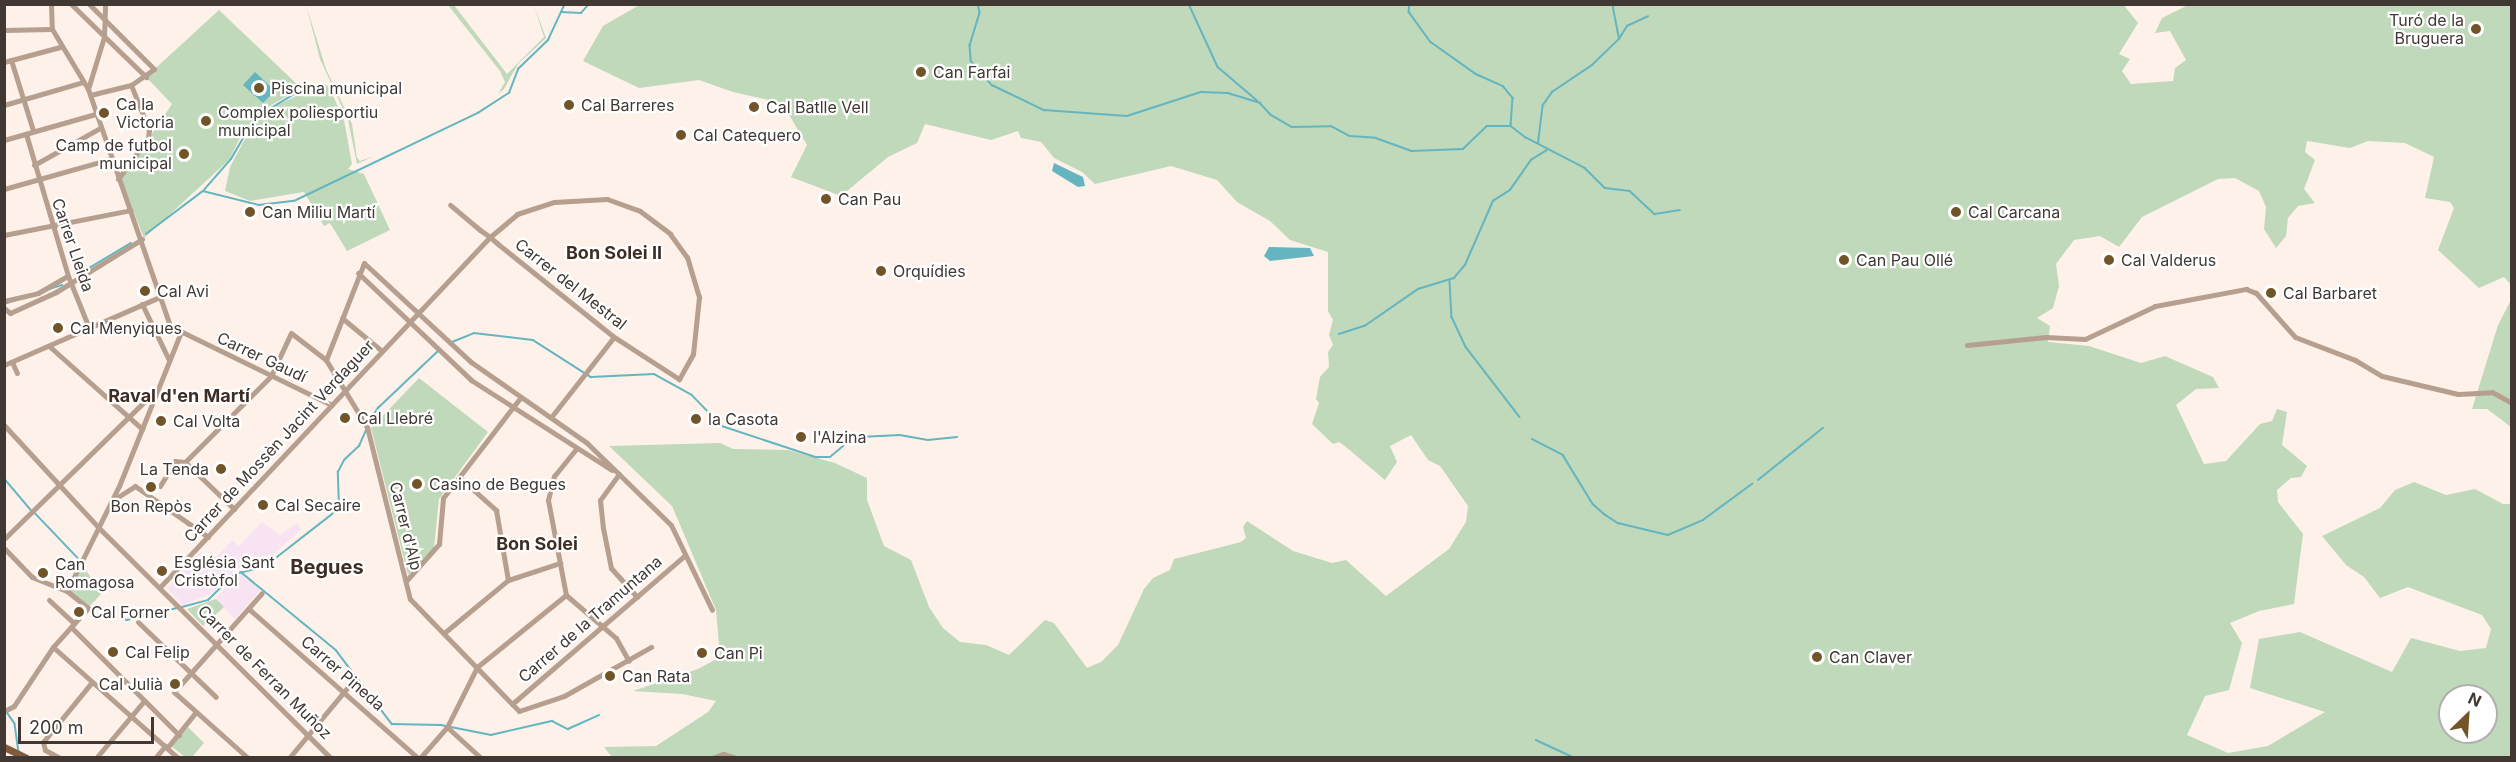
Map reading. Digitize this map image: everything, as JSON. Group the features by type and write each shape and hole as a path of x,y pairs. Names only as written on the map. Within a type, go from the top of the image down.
{"main road":[{"path":"7,748 26,757"}],"street":[{"path":"51,4 52,29 89,92 110,159 142,240 157,298 170,326 180,334 113,500 68,591"},
{"path":"71,4 146,78"},
{"path":"89,4 154,69 146,78 131,85 89,92"},
{"path":"89,92 104,37 105,4"},
{"path":"4,30 52,29"},
{"path":"4,62 60,46"},
{"path":"11,60 33,130"},
{"path":"4,105 83,82"},
{"path":"118,179 148,138 149,130 131,85"},
{"path":"4,140 95,114"},
{"path":"34,165 100,128"},
{"name":"Carrer Lleida","path":"26,134 52,227 68,276 89,328"},
{"path":"4,189 110,159"},
{"name":"Carrer de Mossèn Jacint Verdaguer","path":"160,587 489,237 517,214 554,202 607,199 658,222 687,258 699,297 693,354 679,379"},
{"name":"Carrer del Mestral","path":"450,205 614,337 679,379"},
{"path":"4,236 131,210"},
{"path":"4,308 10,313 71,284 142,240"},
{"path":"326,360 358,273 364,263 453,346 520,398 563,424 671,525 712,610"},
{"path":"358,273 471,380 576,449 619,474"},
{"path":"4,301 38,292 68,276"},
{"path":"1967,345 2046,337 2085,339 2151,307 2186,299 2252,290 2291,334 2310,344 2355,360 2388,379 2458,394 2492,392 2511,403"},
{"path":"4,365 157,298"},
{"path":"142,304 169,360"},
{"path":"342,318 382,351"},
{"name":"Carrer d'Alp","path":"271,376 291,333 326,360 347,389 365,424 410,599 519,711 564,696 629,661"},
{"name":"Carrer Gaudí","path":"180,334 332,405"},
{"path":"552,416 614,337"},
{"path":"49,346 126,419 142,429"},
{"path":"12,362 17,373"},
{"path":"185,462 271,376"},
{"path":"4,539 156,390"},
{"path":"406,581 439,544 443,498 520,398"},
{"path":"558,408 563,424"},
{"name":"Carrer de Ferran Muñoz","path":"4,425 98,527 331,758"},
{"path":"576,449 554,476 548,495 566,595 600,627 616,638 629,661 651,647"},
{"path":"160,486 175,461 185,462 234,509"},
{"path":"619,474 600,500 603,528 611,568 637,597"},
{"path":"459,477 496,510 508,579"},
{"path":"113,500 135,486 208,537"},
{"path":"4,548 32,577 68,591 88,608 53,647 14,706 6,711"},
{"name":"Carrer de la Tramuntana","path":"512,704 685,555"},
{"path":"444,633 508,579 560,563"},
{"path":"248,758 174,692 262,593"},
{"path":"419,758 446,727 477,667 566,595"},
{"path":"49,600 179,735"},
{"name":"Carrer Pineda","path":"249,609 346,689 419,758"},
{"path":"138,622 216,697"},
{"path":"53,647 178,758"},
{"path":"60,758 43,746 47,736 92,682"},
{"path":"289,758 346,689"},
{"path":"96,758 144,701"},
{"path":"155,758 179,735 195,713"},
{"path":"446,727 481,758"},
{"path":"712,758 723,754 736,758"}],"shaded area":[{"path":"262,522 280,535 297,523 301,530 273,554 247,569 237,569 213,593 183,605 167,588 201,552 211,563 232,540 239,546"},
{"path":"239,573 261,589 235,619 216,599"}],"green space":[{"path":"641,4 2123,4 2138,23 2119,54 2130,59 2122,71 2131,84 2173,81 2175,68 2186,60 2170,31 2155,33 2162,18 2188,5 2511,5 2511,285 2504,277 2479,288 2438,250 2454,208 2450,202 2425,198 2434,157 2405,143 2368,141 2350,148 2307,141 2305,152 2315,160 2304,189 2315,203 2298,206 2288,218 2286,236 2276,248 2264,229 2266,207 2259,191 2235,178 2218,179 2142,217 2119,247 2100,236 2074,240 2056,264 2059,286 2053,308 2037,318 2050,326 2048,342 2089,346 2141,363 2165,356 2213,377 2219,388 2196,389 2176,405 2204,464 2226,461 2260,424 2272,421 2277,409 2287,412 2282,445 2307,466 2301,477 2291,478 2277,490 2278,502 2303,534 2294,604 2259,611 2230,623 2242,643 2229,690 2205,696 2187,735 2228,753 2268,746 2325,712 2250,688 2259,639 2300,632 2392,672 2411,638 2460,651 2486,648 2491,629 2482,615 2408,587 2380,598 2364,577 2346,565 2322,536 2380,508 2395,490 2414,482 2446,495 2475,489 2503,504 2511,504 2511,757 612,757 604,747 656,746 708,712 716,701 682,694 633,691 698,669 720,657 716,610 672,506 609,446 720,443 733,449 788,450 835,463 867,478 867,500 884,546 911,560 929,607 943,628 960,642 986,645 1009,655 1045,620 1054,623 1087,668 1101,662 1118,645 1144,589 1153,578 1170,570 1174,559 1241,542 1246,538 1243,527 1247,521 1293,551 1332,563 1346,560 1386,596 1449,549 1466,522 1468,506 1440,466 1428,460 1411,435 1390,446 1397,462 1385,480 1339,442 1333,444 1312,424 1319,403 1316,399 1320,377 1329,367 1328,352 1333,345 1329,335 1333,320 1328,311 1328,252 1290,240 1270,221 1237,202 1217,180 1171,166 1095,184 1082,172 1054,158 1041,142 1021,138 1018,131 991,140 925,124 917,143 888,157 841,196 791,177 807,145 782,103 733,92 699,80 639,88 583,61 603,26"},
{"path":"306,5 326,69 352,124 357,158 360,161 374,156 357,164 348,120 320,59"},
{"path":"448,5 454,5 507,74 544,37 534,5 546,38 518,64 504,89 498,94 505,82 500,71"},
{"name":"Complex poliesportiu municipal","path":"219,10 301,88 261,111 243,132 229,160 144,238 121,180 172,104 146,77"},
{"path":"323,83 329,87 344,120 352,164 348,169 364,174 390,230 347,251 330,223 324,226 304,192 250,201 225,191 230,167 252,126 265,111"},
{"path":"2511,300 2511,427 2487,409 2472,409 2498,325"},
{"name":"Casino de Begues","path":"419,378 488,432 439,499 434,548 408,575 371,428"},
{"path":"81,562 101,594 88,608 67,589"},
{"path":"216,599 224,607 203,626 187,609"},
{"path":"188,727 204,743 192,757 185,757 171,746"}],"water":[{"name":"Piscina municipal","path":"255,72 275,91 263,103 243,85"},
{"path":"1054,163 1083,177 1085,186 1078,187 1052,171"},
{"path":"1269,247 1310,248 1314,256 1270,261 1264,256"}],"waterway":[{"path":"146,234 203,191 259,205 294,201 478,113 509,93 518,69 548,40 565,4"},
{"path":"561,12 581,13 589,4"},
{"path":"978,4 980,13 970,45 971,61 992,85 1044,110 1127,116 1201,92 1228,93 1260,103 1271,115 1292,127 1331,126 1350,136 1376,138 1411,151 1463,149 1487,126 1511,126"},
{"path":"1189,4 1218,67 1258,101"},
{"path":"1410,4 1409,12 1431,42 1476,74 1503,86 1513,98 1511,126 1525,137 1585,168 1605,188 1630,191 1655,214 1680,210"},
{"path":"1538,143 1543,105 1552,92 1592,65 1619,39 1612,4"},
{"path":"1619,39 1627,26 1648,16"},
{"path":"204,190 231,159 255,118 299,91"},
{"path":"1339,334 1366,325 1418,289 1454,278 1465,265 1493,201 1510,190 1531,160 1547,150"},
{"path":"81,273 131,243"},
{"path":"1450,281 1452,317 1466,347 1520,417"},
{"path":"4,304 62,285"},
{"path":"452,342 474,333 533,340 591,377 654,374 692,395 722,426 816,457 830,457 850,440 860,437 900,435 928,440 957,437"},
{"path":"368,425 378,408 438,351"},
{"path":"1758,480 1823,428"},
{"path":"182,607 208,600 235,574 259,568 277,557 331,515 339,507 338,472 344,460 359,446 366,430"},
{"path":"1532,439 1563,455 1593,504 1604,514 1618,523 1668,535 1703,520 1752,484"},
{"path":"4,478 31,510"},
{"path":"35,513 78,558"},
{"path":"241,572 336,650 392,724 441,725 491,735 552,721 568,729 599,715"},
{"path":"121,618 127,620 177,608"},
{"path":"4,708 15,724 19,751"},
{"path":"1536,740 1575,758"}],"place":[{"name":"Turó de la Bruguera","path":"2476,29"},
{"name":"Can Farfai","path":"921,72"},
{"name":"Piscina municipal","path":"259,88"},
{"name":"Cal Barreres","path":"569,105"},
{"name":"Cal Batlle Vell","path":"754,107"},
{"name":"Ca la Victoria","path":"104,113"},
{"name":"Complex poliesportiu municipal","path":"206,121"},
{"name":"Cal Catequero","path":"681,135"},
{"name":"Camp de futbol municipal","path":"184,154"},
{"name":"Can Pau","path":"826,199"},
{"name":"Can Miliu Martí","path":"250,212"},
{"name":"Cal Carcana","path":"1956,212"},
{"name":"Can Pau Ollé","path":"1844,260"},
{"name":"Cal Valderus","path":"2109,260"},
{"name":"Orquídies","path":"881,271"},
{"name":"Cal Avi","path":"145,291"},
{"name":"Cal Barbaret","path":"2271,293"},
{"name":"Cal Menyiques","path":"58,328"},
{"name":"Cal Llebré","path":"345,418"},
{"name":"la Casota","path":"696,419"},
{"name":"Cal Volta","path":"161,421"},
{"name":"l'Alzina","path":"801,437"},
{"name":"La Tenda","path":"221,469"},
{"name":"Casino de Begues","path":"417,484"},
{"name":"Bon Repòs","path":"151,487"},
{"name":"Cal Secaire","path":"263,505"},
{"name":"Església Sant Cristòfol","path":"162,571"},
{"name":"Can Romagosa","path":"43,573"},
{"name":"Cal Forner","path":"79,612"},
{"name":"Cal Felip","path":"113,652"},
{"name":"Can Pi","path":"702,653"},
{"name":"Can Claver","path":"1817,657"},
{"name":"Can Rata","path":"610,676"},
{"name":"Cal Julià","path":"175,684"}],"district":[{"name":"Bon Solei II","path":"614,253"},
{"name":"Raval d'en Martí","path":"179,396"},
{"name":"Bon Solei","path":"537,544"},
{"name":"Begues","path":"327,567"}]}
